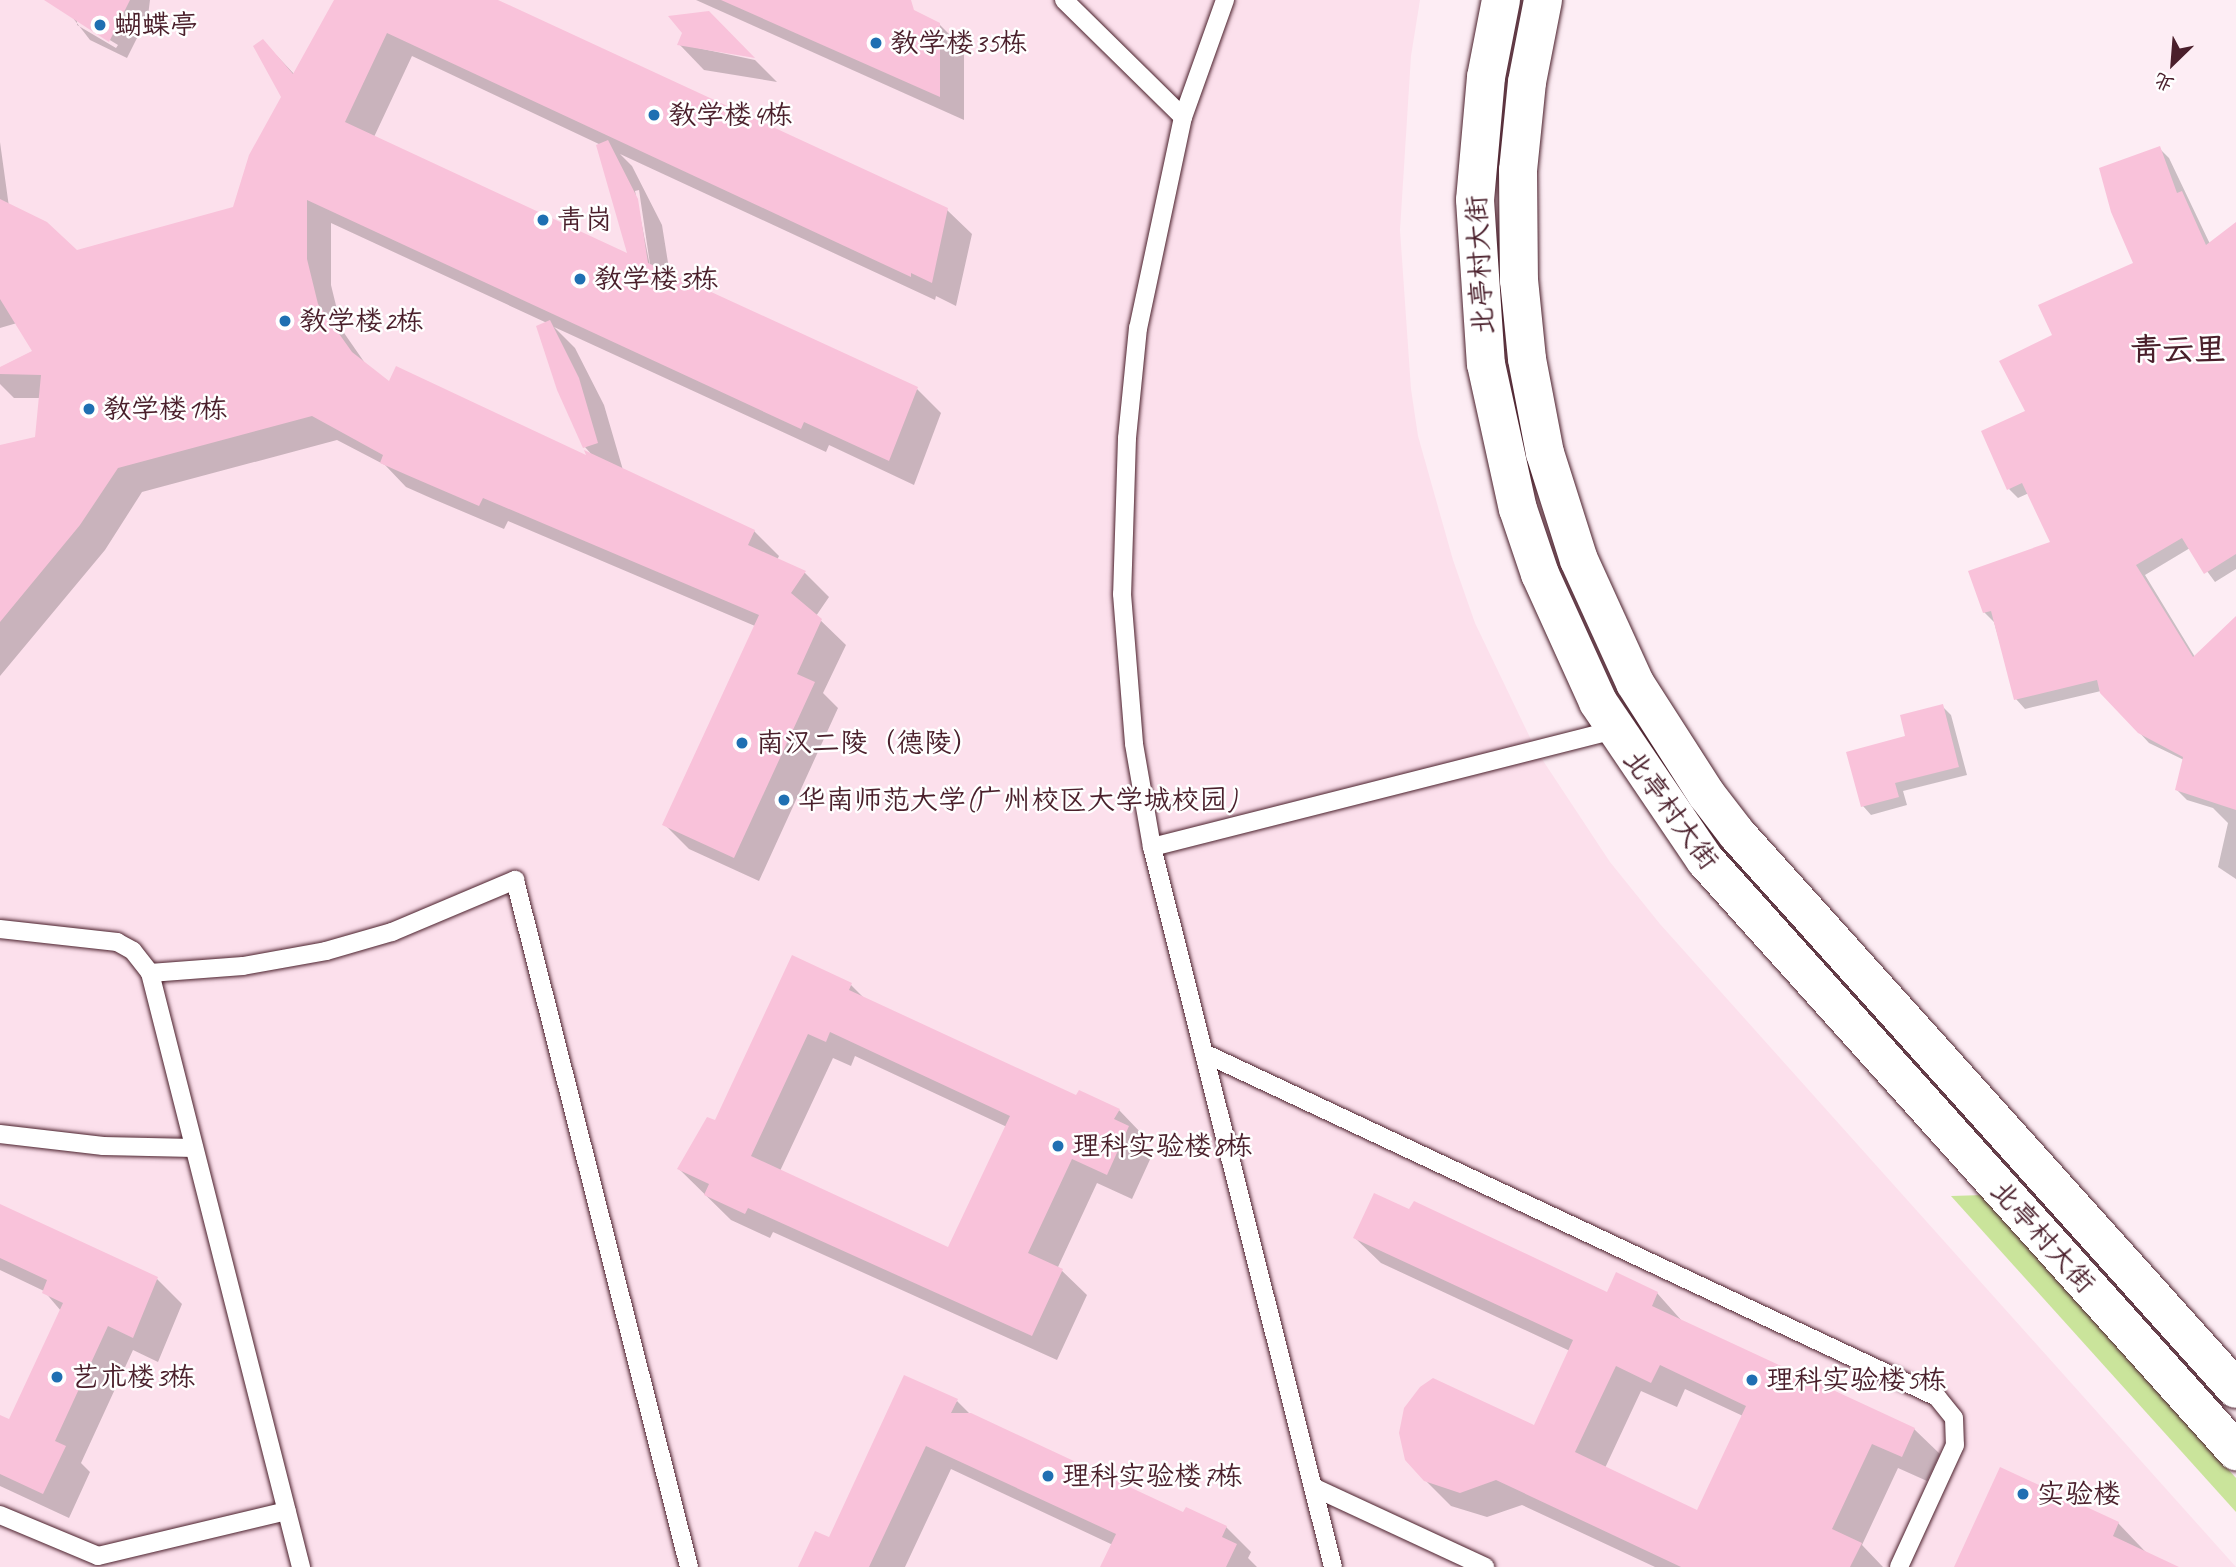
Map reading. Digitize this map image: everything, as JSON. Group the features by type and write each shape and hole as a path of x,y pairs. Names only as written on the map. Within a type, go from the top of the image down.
{"main road":[{"name":"北亭村大街","path":"1500,0 1486,76 1475,200 1486,364 1505,463 1540,574 1615,730 1705,860 2236,1451"},
{"name":"北亭村大街","path":"1543,0 1527,82 1518,170 1519,280 1527,359 1545,453 1578,560 1635,683 1707,795 1737,834 2236,1390"}],"lane":[{"path":"1064,0 1183,117"},
{"path":"1225,0 1183,117 1138,328 1123,517 1122,594 1134,744 1152,847 1333,1567"},
{"path":"1152,847 1615,730"},
{"path":"150,973 243,966 326,951 393,932 515,880 689,1567"},
{"path":"0,929 117,942 132,951 150,973 301,1567"},
{"path":"1204,1054 1937,1397 1954,1418 1955,1445 1899,1567"},
{"path":"0,1134 103,1146 194,1148"},
{"path":"1313,1487 1485,1567"},
{"path":"0,1515 98,1556 287,1511"}],"shaded area":[{"name":"华南师范大学(广州校区大学城校园)","path":"0,0 1420,0 1411,56 1400,230 1411,389 1418,436 1453,560 1475,623 1536,750 1610,862 1660,924 2236,1567 0,1567"}],"green space":[{"path":"1983,1195 2236,1478 2236,1512 1951,1196"}],"building":[{"name":"蝴蝶亭","path":"44,0 130,0 109,42"},
{"path":"334,0 498,0 948,208 932,283 911,273 911,277 387,33 345,122 627,253 596,145 608,140 638,199 648,263 918,387 889,461 804,422 801,429 307,200 307,259 318,304 352,352 389,381 396,366 586,455 584,450 755,530 748,545 806,571 791,593 822,619 797,674 815,682 734,858 662,825 759,615 483,498 479,506 380,463 383,455 312,416 118,468 80,525 0,622 0,445 35,437 41,375 0,374 0,367 32,351 0,299 0,199 47,222 77,250 233,207 249,155 281,97 253,46 263,39 293,74"},
{"name":"教学楼35栋","path":"721,0 911,0 914,10 940,23 940,97"},
{"path":"709,11 755,58 677,45 682,33 668,16"},
{"path":"2160,146 2177,193 2182,191 2206,245 2236,222 2236,554 2204,574 2182,538 2136,565 2193,657 2236,616 2236,810 2175,790 2183,757 2138,733 2100,693 2097,680 2014,700 1991,611 1983,613 1968,571 2050,542 2022,483 2007,490 1981,431 2025,411 1999,361 2052,335 2038,305 2133,263 2111,212 2099,168"},
{"path":"550,320 579,378 598,443 583,448 557,390 536,326"},
{"path":"1943,704 1959,767 1895,783 1899,797 1861,807 1846,752 1905,736 1900,715"},
{"name":"理科实验楼8栋","path":"792,955 852,983 849,990 1076,1095 1079,1090 1120,1109 1114,1119 1129,1126 1107,1175 1072,1159 1028,1253 1063,1269 1032,1336 748,1208 745,1214 704,1195 709,1184 677,1169 707,1117 715,1120","holes":["830,1032 1010,1116 948,1247 751,1156 808,1034 826,1042"]},
{"name":"理科实验楼5栋","path":"1374,1193 1409,1209 1414,1201 1607,1292 1616,1272 1658,1292 1652,1306 1915,1428 1902,1457 1872,1444 1832,1529 1862,1543 1850,1567 1681,1567 1496,1480 1460,1493 1424,1481 1405,1460 1399,1433 1404,1408 1420,1387 1433,1378 1534,1425 1573,1340 1353,1238","holes":["1660,1365 1746,1406 1697,1510 1575,1452 1616,1366 1651,1383"]},
{"name":"艺术楼3栋","path":"0,1204 158,1277 133,1338 108,1326 55,1441 66,1446 43,1494 0,1474 0,1415 9,1419 63,1303 42,1293 47,1280 0,1258"},
{"name":"理科实验楼7栋","path":"904,1375 958,1399 951,1413 971,1413 1183,1512 1186,1507 1227,1526 1222,1537 1237,1544 1226,1567 1100,1567 1116,1534 926,1446 869,1567 798,1567 815,1531 829,1537"},
{"name":"实验楼","path":"2000,1467 2119,1522 2113,1536 2179,1567 1954,1567"}],"place":[{"name":"蝴蝶亭","path":"100,25"},
{"name":"教学楼35栋","path":"876,43"},
{"name":"教学楼4栋","path":"654,115"},
{"name":"青岗","path":"543,220"},
{"name":"教学楼3栋","path":"580,279"},
{"name":"教学楼2栋","path":"285,321"},
{"name":"教学楼1栋","path":"89,409"},
{"name":"南汉二陵（德陵）","path":"742,743"},
{"name":"华南师范大学(广州校区大学城校园)","path":"784,800"},
{"name":"理科实验楼8栋","path":"1058,1146"},
{"name":"艺术楼3栋","path":"57,1377"},
{"name":"理科实验楼5栋","path":"1752,1380"},
{"name":"理科实验楼7栋","path":"1048,1476"},
{"name":"实验楼","path":"2023,1494"}],"district":[{"name":"青云里","path":"2178,350"}]}
